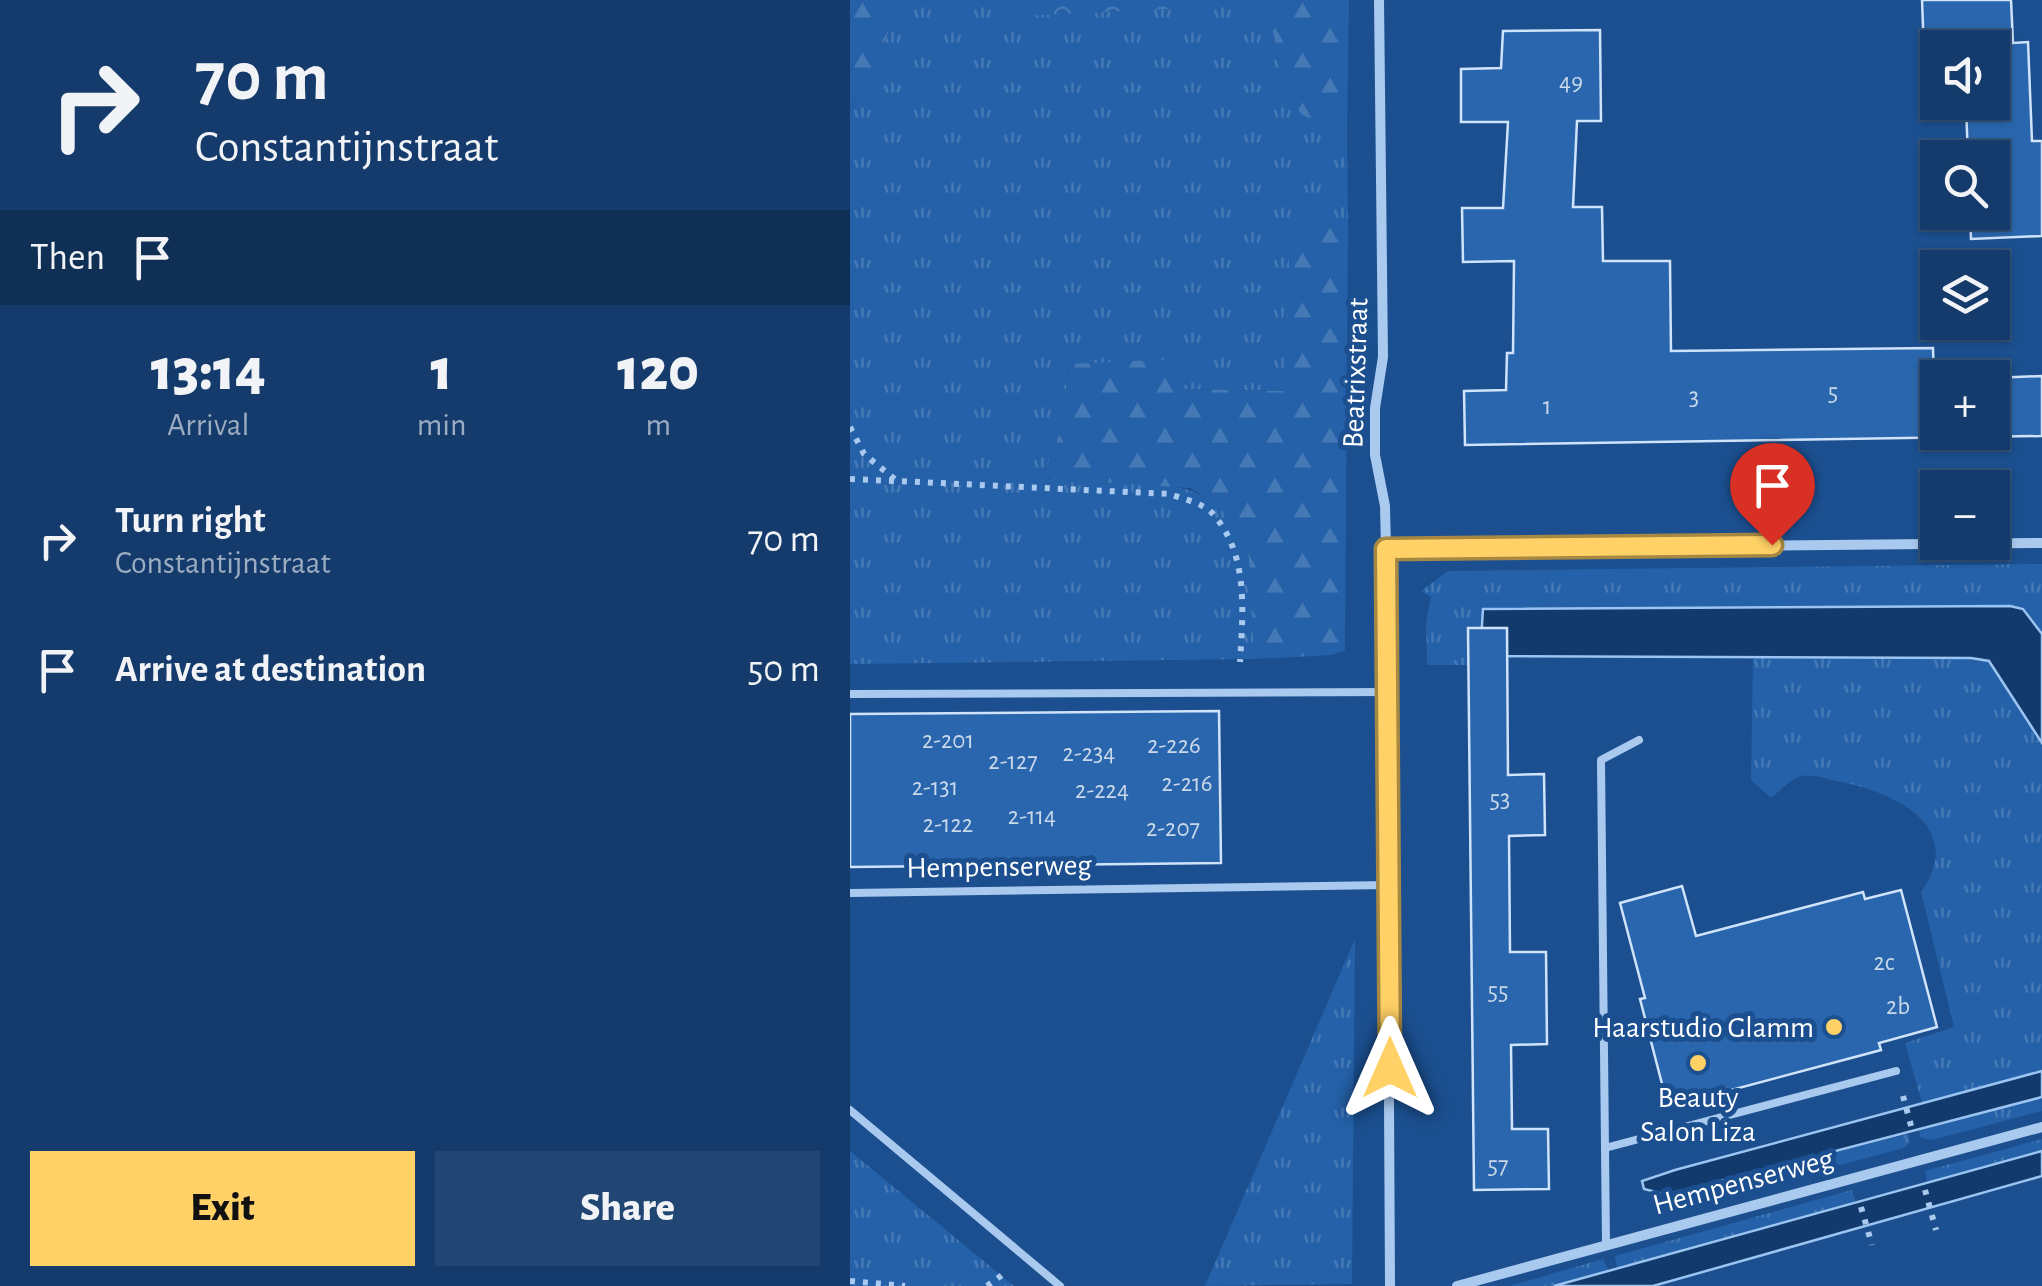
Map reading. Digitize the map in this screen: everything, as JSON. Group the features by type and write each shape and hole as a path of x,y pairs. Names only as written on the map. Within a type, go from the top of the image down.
{"street":[{"name":"Beatrixstraat","path":"1379,0 1383,357 1375,408 1386,549 1390,1286"},
{"path":"1386,549 2042,543"},
{"name":"Hempenserweg","path":"1457,1286 2042,1126"}],"lane":[{"path":"850,694 1388,692"},
{"path":"1606,1245 1601,760 1639,740"},
{"name":"Hempenserweg","path":"850,894 1389,885"},
{"path":"1605,1148 1896,1071"},
{"path":"850,1110 1060,1286"}],"path":[{"path":"850,427 864,454 897,481"},
{"path":"850,479 1170,494 1210,510 1230,542 1241,576 1240,667"},
{"path":"1904,1101 1915,1140"},
{"path":"1922,1177 1936,1230"},
{"path":"1868,1230 1872,1246"},
{"path":"850,1282 905,1286"}],"green space":[{"path":"850,0 901,0 872,72 850,109"},
{"path":"901,0 1266,0 1280,62 1320,124 1347,134 1348,226 1290,233 1286,391 1184,389 1068,364 1062,422 1041,477 1165,485 1194,492 1219,506 1238,527 1249,559 1254,659 850,664 850,109 872,72"},
{"path":"1021,0 1207,0 1208,7 1022,16"},
{"path":"1266,0 1349,0 1347,134 1301,114 1292,101"},
{"path":"1348,226 1345,650 1332,655 1254,659 1249,558 1240,532 1218,506 1191,488 1041,478 1062,422 1068,364 1177,359 1184,389 1285,391 1290,232"},
{"path":"2042,564 2042,634 2033,619 1484,609 1478,665 1427,665 1426,622 1431,597 1421,591 1448,571"},
{"path":"1753,655 1989,661 2042,743 2042,1071 1922,1103 1905,1043 1954,1027 1921,892 1933,869 1936,849 1930,832 1903,804 1862,787 1802,776 1771,798 1751,780"},
{"path":"1355,939 1352,1284 1205,1286"},
{"path":"2042,1097 2042,1111 1932,1140 1921,1138 1919,1131"},
{"path":"1908,1134 1910,1142 1904,1148 1686,1206 1682,1191"},
{"path":"2042,1139 2042,1151 1928,1185 1925,1171"},
{"path":"850,1151 1014,1286 850,1286"},
{"path":"1852,1190 1856,1204 1617,1269 1615,1256"},
{"path":"1603,1259 1609,1271 1554,1286 1510,1286"}],"shaded area":[{"path":"1483,609 2023,609 2042,634 2042,743 1989,661 1971,658 1480,656"},
{"path":"2042,1071 2042,1097 1682,1191 1664,1194 1644,1189 1642,1181 1675,1170"},
{"path":"2042,1151 2042,1176 1653,1286 1554,1286"}],"building":[{"path":"1922,0 2011,0 2013,43 2028,42 2032,141 2042,141 2042,236 1971,239 1971,230 2010,230 2010,140 1967,140 1967,120 2010,120 2010,30 1923,30"},
{"path":"1600,30 1601,121 1577,121 1573,207 1602,207 1603,261 1670,261 1671,351 1933,348 1933,360 1920,360 1920,438 1465,445 1464,391 1506,390 1507,353 1513,353 1514,261 1463,262 1462,208 1503,208 1508,122 1461,122 1461,69 1501,68 1503,31"},
{"path":"2042,376 2042,436 2010,436 2010,377"},
{"path":"1468,628 1507,628 1508,775 1544,774 1545,835 1509,836 1510,952 1546,952 1547,1044 1511,1045 1512,1129 1548,1129 1549,1189 1474,1190"},
{"path":"1219,711 1221,863 850,867 850,714"},
{"path":"1682,886 1696,936 1863,892 1865,899 1901,890 1937,1027 1879,1043 1881,1050 1668,1107 1620,903"}],"place":[{"name":"Haarstudio Glamm","path":"1834,1027"},
{"name":"Beauty Salon Liza","path":"1698,1063"}],"route":[{"path":"1390,1068 1386,549 1772,545"}]}
